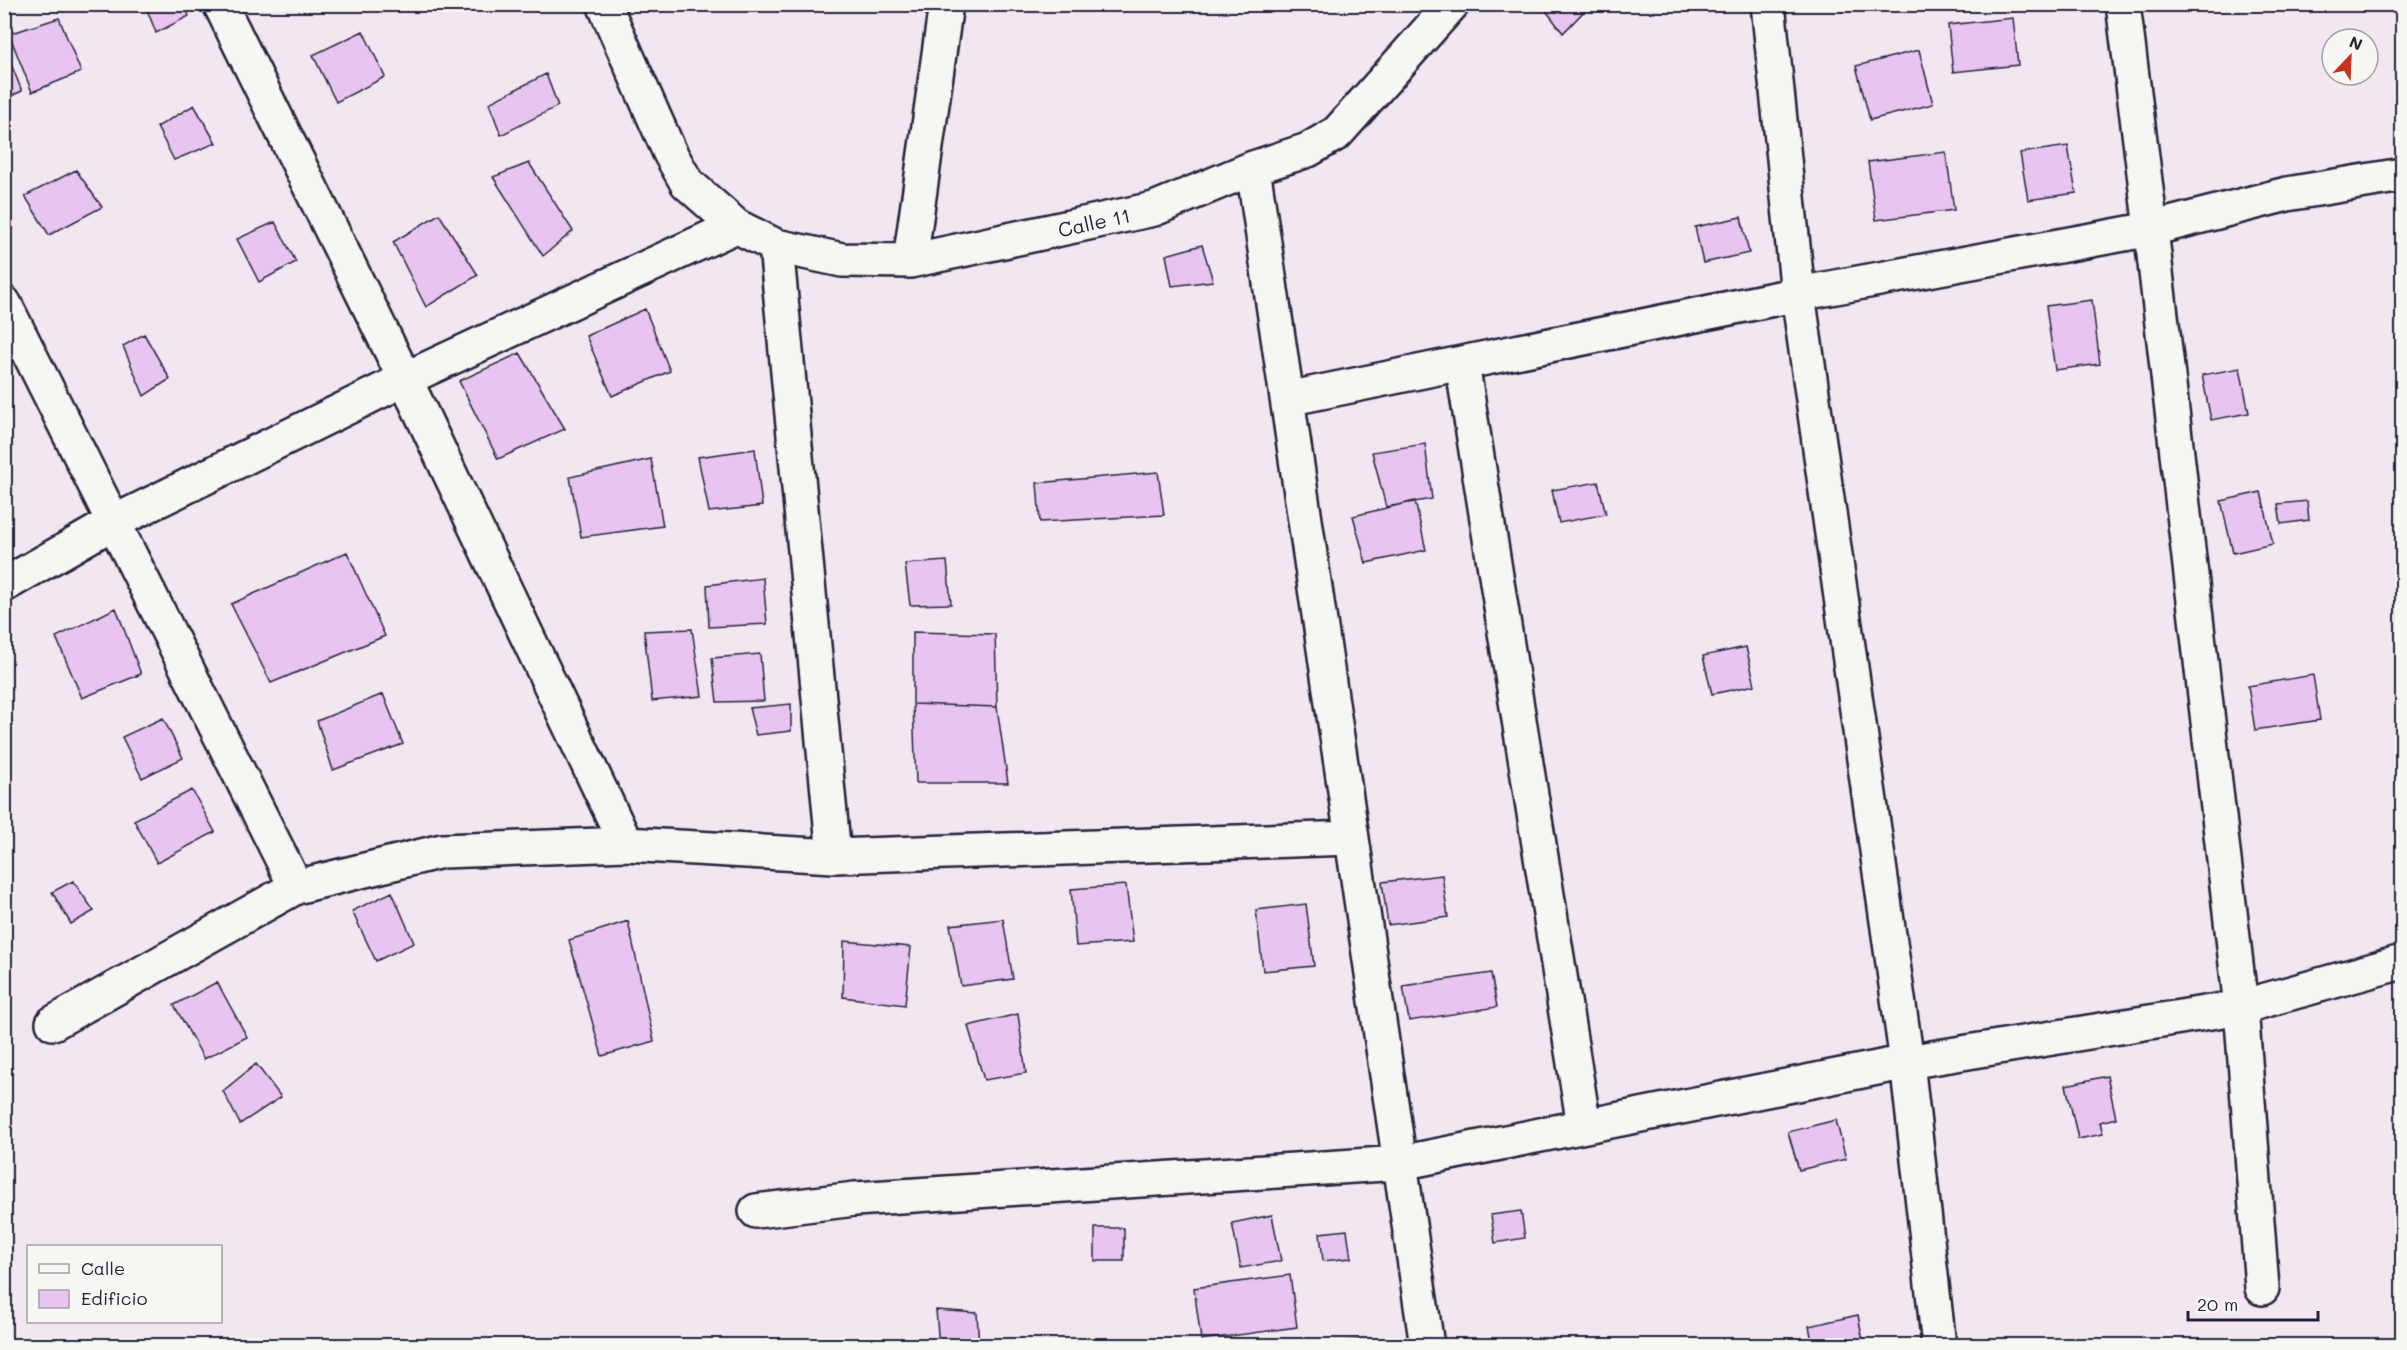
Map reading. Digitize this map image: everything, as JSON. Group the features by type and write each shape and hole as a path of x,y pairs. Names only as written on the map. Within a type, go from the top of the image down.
{"street":[{"path":"220,4 405,379 626,844"},
{"name":"Calle 11","path":"604,4 670,153 687,183 736,226 776,246 842,260 910,261 1154,209 1253,168 1308,150 1338,133 1452,4"},
{"path":"910,261 946,4"},
{"path":"1768,4 1798,294 1907,1062 1939,1346"},
{"path":"2123,4 2241,1006 2262,1288"},
{"path":"1253,168 1427,1346"},
{"path":"1287,399 1798,294 2151,229 2287,194 2403,175"},
{"path":"4,585 114,522 405,379 736,226"},
{"path":"776,246 834,856"},
{"path":"4,303 296,887"},
{"path":"1462,363 1584,1126"},
{"path":"53,1023 296,887 442,851 626,844 834,856 1352,838"},
{"path":"756,1211 855,1198 1400,1163 1907,1062 2241,1006 2403,962"}],"building":[{"path":"145,4 184,4 189,16 156,33"},
{"path":"1541,4 1591,4 1563,33"},
{"path":"1942,4 2003,4 1943,11"},
{"path":"59,18 81,72 32,92 9,34"},
{"path":"2013,18 2018,65 1953,72 1948,25"},
{"path":"363,31 385,77 336,102 313,55"},
{"path":"4,47 22,91 4,99"},
{"path":"1919,50 1933,104 1870,120 1856,66"},
{"path":"546,74 558,106 501,135 489,103"},
{"path":"194,105 216,143 174,160 157,127"},
{"path":"2068,146 2076,193 2028,200 2020,153"},
{"path":"1946,152 1954,210 1876,220 1868,162"},
{"path":"529,163 573,231 543,256 493,177"},
{"path":"76,170 102,207 49,235 25,196"},
{"path":"439,214 478,275 426,307 393,242"},
{"path":"1741,217 1749,253 1703,263 1695,227"},
{"path":"275,222 296,262 259,282 237,239"},
{"path":"1202,245 1213,281 1172,286 1166,255"},
{"path":"2092,300 2100,364 2055,370 2046,306"},
{"path":"645,309 670,371 612,396 586,336"},
{"path":"144,334 170,379 144,396 123,346"},
{"path":"520,353 565,429 498,459 459,381"},
{"path":"2240,368 2249,413 2211,420 2202,375"},
{"path":"1425,444 1432,499 1386,507 1372,452"},
{"path":"755,449 762,506 709,512 698,457"},
{"path":"651,459 663,526 581,537 570,477"},
{"path":"1158,472 1164,515 1040,522 1037,483"},
{"path":"1598,482 1606,514 1559,523 1552,490"},
{"path":"2261,492 2273,544 2233,553 2221,501"},
{"path":"1415,501 1426,550 1366,563 1353,516"},
{"path":"2307,501 2309,520 2281,524 2278,504"},
{"path":"347,552 385,636 271,683 231,604"},
{"path":"947,561 951,604 910,605 905,564"},
{"path":"763,578 767,624 709,627 707,585"},
{"path":"116,608 141,674 82,698 56,637"},
{"path":"692,629 702,696 652,701 644,631"},
{"path":"913,632 995,634 997,707 913,704"},
{"path":"1746,647 1755,685 1712,694 1703,656"},
{"path":"760,654 764,701 717,702 712,658"},
{"path":"2313,675 2320,720 2255,730 2248,686"},
{"path":"383,694 403,744 333,770 317,721"},
{"path":"791,704 791,731 756,735 749,708"},
{"path":"913,704 997,707 1008,783 916,783"},
{"path":"163,718 183,758 142,778 122,737"},
{"path":"192,790 215,832 157,863 134,820"},
{"path":"1442,875 1448,917 1388,925 1382,882"},
{"path":"73,881 94,911 71,924 52,892"},
{"path":"1126,885 1133,942 1076,946 1071,889"},
{"path":"392,892 414,943 376,961 352,911"},
{"path":"1306,904 1314,966 1263,971 1256,910"},
{"path":"1003,919 1013,979 961,986 950,925"},
{"path":"628,921 654,1041 602,1056 569,940"},
{"path":"844,941 911,947 905,1005 843,997"},
{"path":"1491,973 1497,1007 1409,1021 1403,986"},
{"path":"217,982 247,1037 204,1059 174,1005"},
{"path":"1018,1014 1026,1073 984,1080 968,1026"},
{"path":"256,1064 281,1097 240,1124 223,1091"},
{"path":"2107,1076 2116,1118 2100,1122 2103,1134 2078,1139 2066,1085"},
{"path":"1836,1120 1846,1159 1799,1170 1788,1132"},
{"path":"1521,1211 1525,1238 1495,1243 1491,1215"},
{"path":"1272,1215 1281,1261 1241,1268 1232,1223"},
{"path":"1095,1228 1124,1228 1124,1261 1095,1261"},
{"path":"1347,1230 1351,1258 1323,1261 1320,1233"},
{"path":"1290,1275 1297,1327 1201,1340 1194,1288"},
{"path":"936,1310 977,1313 979,1346 939,1346"},
{"path":"1858,1315 1864,1346 1813,1346 1809,1326"},
{"path":"1373,1339 1374,1346 1314,1346 1313,1344"}]}
